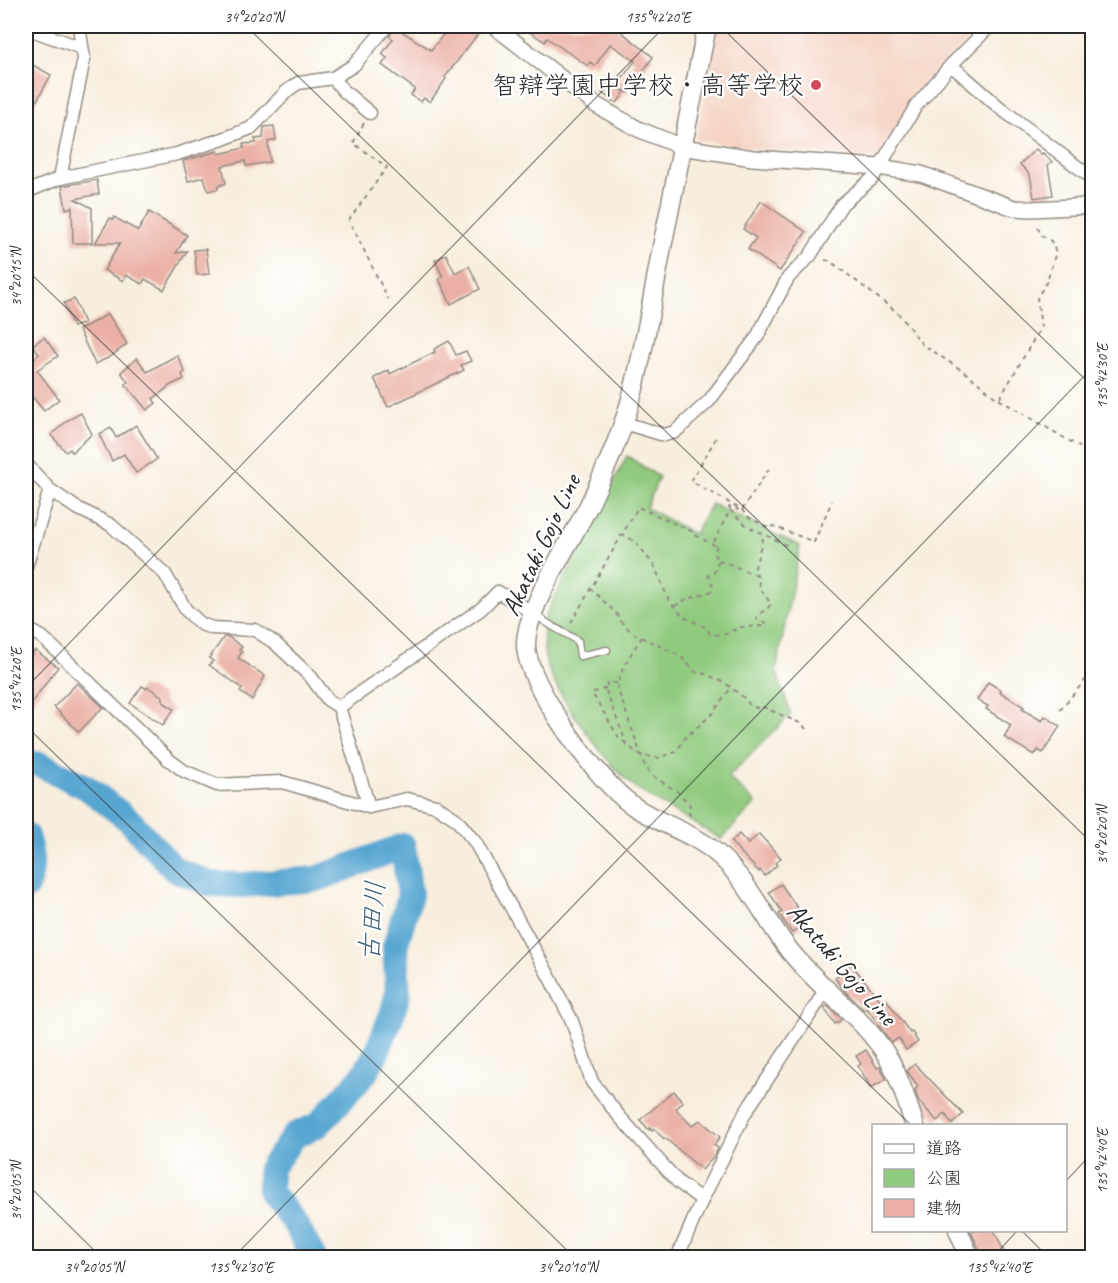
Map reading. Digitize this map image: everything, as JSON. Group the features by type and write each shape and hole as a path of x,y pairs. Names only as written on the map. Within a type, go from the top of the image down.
{"main road":[{"name":"Akataki Gojo Line","path":"707,26 639,363 624,423 589,505 532,612 526,649 532,672 580,750 615,792 633,806 706,845 733,868 788,949 873,1036 888,1058 901,1084 915,1124"},
{"path":"959,1232 970,1257"}],"street":[{"path":"60,178 84,59 79,26"},
{"path":"26,192 60,178 148,160 223,139 251,128 287,91 298,83 333,78 354,65 387,26"},
{"path":"494,26 596,105 638,129 682,147 762,159 879,167 921,174 1014,208 1092,206"},
{"path":"624,423 664,435 675,432 709,401 757,337 788,278 810,256 842,204 872,179 916,106 951,65 990,26"},
{"path":"26,28 82,48"},
{"path":"951,65 999,107 1092,178"},
{"path":"333,78 345,92 370,113"},
{"path":"26,464 50,490 75,507 111,525 165,574 186,610 201,624 212,628 255,630 275,643 311,677 328,700 339,707 369,807"},
{"path":"26,567 50,490"},
{"path":"339,707 481,609 498,592 532,612"},
{"path":"26,628 42,637 168,759 184,771 217,786 282,782 369,807 407,799 436,806 456,819 475,842 549,976 572,1021 592,1082 678,1182 702,1200"},
{"path":"677,1257 745,1113 817,1004 825,988"}],"lane":[{"path":"532,612 549,626 578,641 580,656 607,650"}],"path":[{"path":"370,113 353,143 387,167 349,220 388,299"},
{"path":"999,399 1041,327 1037,298 1047,281 1056,252 1051,241 1040,234 1032,209"},
{"path":"810,256 830,261 898,313 922,344 969,375 999,399 1078,446 1092,458"},
{"path":"716,438 691,481 742,510 748,518 769,528 773,526 813,542 832,501"},
{"path":"742,510 769,470"},
{"path":"566,633 638,507 692,531 695,535 716,546"},
{"path":"742,510 729,507 730,510 714,541 716,546 714,555 719,561 758,576"},
{"path":"730,510 747,526 788,546"},
{"path":"621,534 636,542 656,567 665,595 684,617 717,636 741,627 765,625 766,623 756,620 759,614 771,604 760,588 755,567 764,534"},
{"path":"675,606 685,600 712,591 713,586 708,575 714,573 719,561"},
{"path":"590,588 633,633 680,657 697,673 706,674 725,683 750,705 757,708 763,707 802,724 806,729"},
{"path":"642,637 617,683 640,755 652,776 677,791 690,805 689,813 698,822 692,837"},
{"path":"1060,710 1092,672"},
{"path":"617,683 607,683 606,688 627,745"},
{"path":"606,688 592,693 619,738 640,755 663,758 676,752 686,737 712,714 730,688"}],"shaded area":[{"name":"智辯学園中学校・高等学校","path":"718,26 982,26 950,57 905,114 877,158 768,150 695,140"}],"green space":[{"path":"627,456 659,477 646,508 694,534 711,504 800,546 776,671 791,714 728,777 756,803 721,839 659,803 627,780 585,731 560,693 546,662 545,616"}],"building":[{"path":"450,26 484,26 445,77 446,79 430,102 424,98 421,102 411,95 415,89 382,65 387,58 382,54 393,39 389,36 395,27 431,50"},
{"path":"521,26 614,26 653,57 628,93 617,85 635,61 610,44 595,66 590,62 588,66 547,38 545,42"},
{"path":"26,61 51,75 26,120"},
{"path":"610,82 625,92 617,103 602,93"},
{"path":"274,126 276,140 268,142 270,162 246,166 245,161 222,166 226,183 218,186 218,189 208,191 204,177 188,181 183,161 218,151 219,154 244,148 243,144 256,143 255,139 263,138 264,127"},
{"path":"1036,149 1052,162 1048,165 1053,195 1034,198 1030,175 1020,164"},
{"path":"97,180 99,194 75,199 92,208 92,243 73,243 72,207 66,209 62,186"},
{"path":"761,201 806,232 780,271 748,249 756,238 743,229"},
{"path":"149,212 187,235 176,253 187,251 164,290 145,279 142,284 126,275 123,281 104,270 120,243 95,243 110,218 113,220 114,217 138,231"},
{"path":"206,249 209,274 197,275 194,250"},
{"path":"446,254 455,273 469,266 480,289 451,304 439,279 443,277 435,260"},
{"path":"74,299 84,323 73,327 64,303"},
{"path":"108,314 127,344 110,357 95,364 79,330"},
{"path":"44,337 58,356 37,370 59,399 44,411 26,389 26,357 30,362 39,354 33,345"},
{"path":"449,341 456,355 466,351 471,361 461,365 464,370 388,407 374,378 389,370 390,374 435,352 434,349"},
{"path":"177,355 185,372 182,374 184,379 171,385 153,399 156,403 147,410 125,384 128,382 121,372 137,358 147,372"},
{"path":"81,413 92,434 72,452 70,449 66,452 51,435 68,420"},
{"path":"136,425 157,459 136,473 124,454 112,461 99,434 111,428 116,438"},
{"path":"224,637 229,637 242,647 238,658 265,676 252,700 240,692 242,689 239,686 209,665 213,661 209,658"},
{"path":"35,650 58,667 26,710 26,662"},
{"path":"988,682 1024,707 1022,709 1042,721 1045,716 1060,726 1043,753 1038,750 1034,755 1004,737 1011,725 986,709 988,706 977,700"},
{"path":"77,683 103,707 79,732 54,707"},
{"path":"142,686 147,689 148,687 163,697 163,702 174,709 163,725 130,703"},
{"path":"739,834 748,844 759,834 781,858 765,876 731,842"},
{"path":"781,884 800,912 795,916 802,926 792,933 779,914 782,912 769,892"},
{"path":"851,964 883,1003 887,1000 918,1042 906,1050 899,1038 891,1043 867,1008 864,1010 842,988 835,978"},
{"path":"827,1006 842,1019 835,1024 824,1008"},
{"path":"866,1050 877,1068 880,1066 886,1079 871,1088 858,1066 861,1064 856,1056"},
{"path":"915,1064 963,1114 952,1124 945,1114 937,1121 918,1100 915,1090 918,1086 907,1071"},
{"path":"674,1091 683,1102 676,1109 692,1126 700,1120 720,1137 714,1145 718,1148 715,1155 702,1170 654,1129 649,1130 640,1120"},
{"path":"971,1232 995,1232 1005,1254 1003,1255 1005,1257 983,1257"}],"waterway":[{"name":"古田川","path":"26,762 41,765 86,787 129,820 174,869 211,884 243,885 317,879 403,846 410,895 395,947 398,993 377,1052 365,1073 352,1088 318,1125 295,1135 270,1169 270,1192 295,1224 314,1258"},
{"name":"古田川","path":"26,836 31,862 26,887"}],"place":[{"name":"智辯学園中学校・高等学校","path":"816,85"}]}
